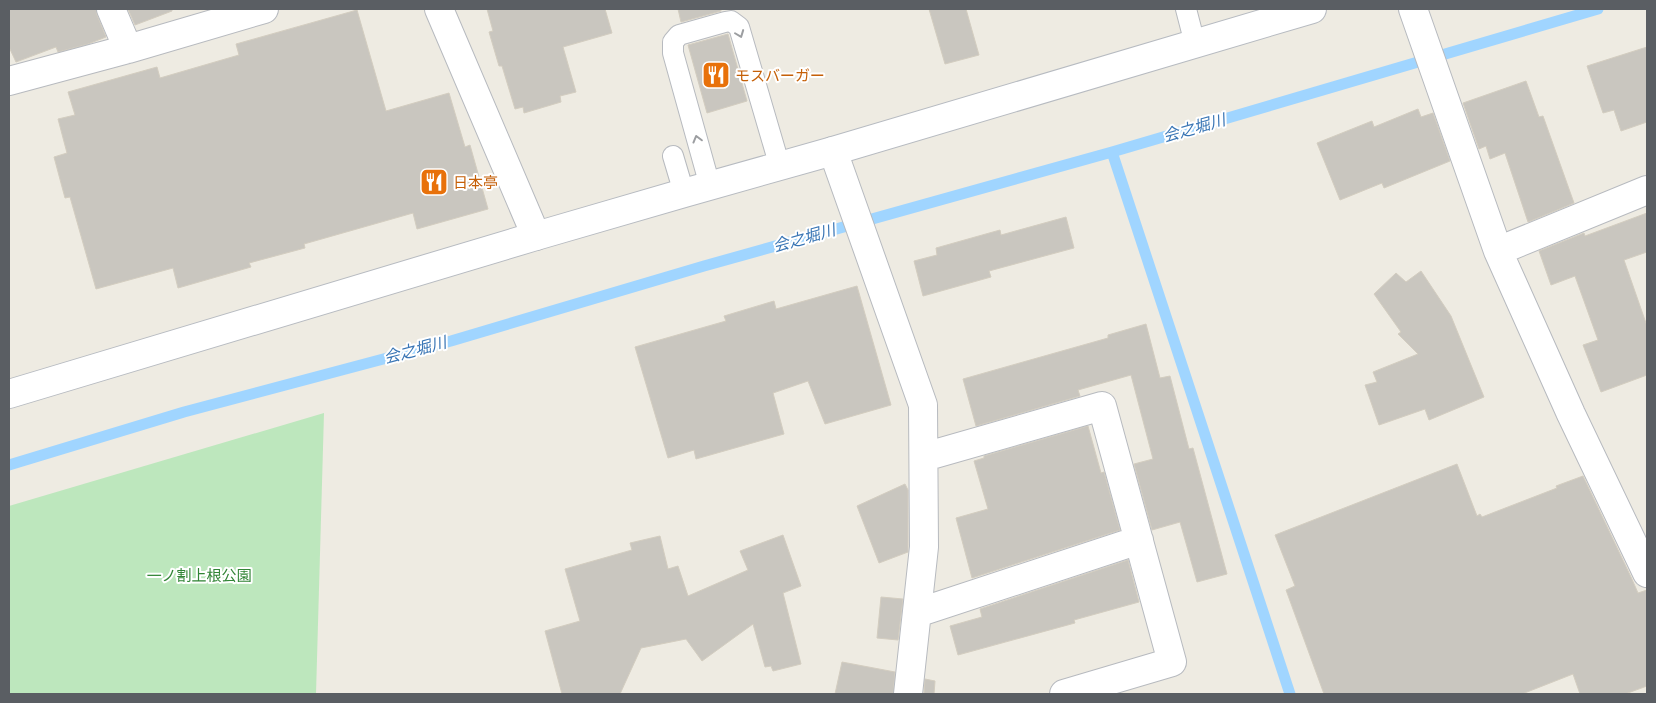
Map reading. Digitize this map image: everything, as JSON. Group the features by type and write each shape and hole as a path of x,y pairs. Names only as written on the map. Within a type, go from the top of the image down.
{"street":[{"path":"111,9 128,49"},
{"path":"9,81 128,49 264,9"},
{"path":"439,9 536,236"},
{"path":"9,394 536,236 833,152 1195,44 1302,10"},
{"path":"1415,14 1498,251 1571,414 1647,573"},
{"path":"833,152 924,405 924,547 908,694"},
{"path":"1498,251 1647,190"},
{"path":"924,457 1102,406 1172,662 1064,694"},
{"path":"917,613 1138,540"}],"lane":[{"path":"1186,9 1195,44"},
{"path":"710,186 673,53 673,42 679,35 725,22 731,21 739,27 780,167"},
{"path":"673,156 684,193"}],"green space":[{"name":"一ノ割上根公園","path":"324,413 316,694 9,694 9,506"}],"building":[{"path":"9,9 96,9 106,37 58,52 56,47 16,62 9,47"},
{"path":"128,9 172,9 172,11 135,25"},
{"path":"487,9 605,9 612,33 563,47 576,92 560,96 561,102 524,113 523,107 515,109 502,66 499,66 489,32 493,31"},
{"path":"678,9 721,9 721,11 681,22"},
{"path":"929,9 966,9 979,55 945,64"},
{"path":"357,10 386,111 449,93 465,147 470,145 488,209 417,229 413,213 304,244 305,248 249,263 251,267 178,288 173,268 96,289 70,197 65,198 54,157 67,153 58,119 75,115 68,92 157,67 160,78 239,55 236,44"},
{"path":"728,34 747,101 707,113 688,45"},
{"path":"1647,47 1647,122 1621,131 1614,110 1603,113 1587,66"},
{"path":"1526,81 1539,117 1543,116 1574,203 1528,222 1505,153 1490,159 1486,146 1479,149 1463,103"},
{"path":"1418,109 1421,117 1433,113 1450,161 1384,188 1382,183 1340,200 1317,143 1372,121 1374,127"},
{"path":"1647,213 1647,252 1624,260 1647,326 1647,375 1601,392 1583,345 1598,340 1575,276 1551,285 1539,251 1584,233 1585,236"},
{"path":"1066,217 1074,248 989,271 991,277 923,296 914,261 937,255 936,248 1000,230 1001,235"},
{"path":"1421,271 1451,316 1484,397 1429,420 1425,409 1379,425 1365,385 1377,382 1373,372 1418,354 1398,334 1401,332 1374,294 1396,273 1406,282"},
{"path":"857,286 891,405 825,424 808,381 773,393 784,434 696,459 694,450 668,458 635,347 726,321 724,316 774,301 776,309"},
{"path":"1146,324 1160,378 1170,376 1189,449 1193,448 1227,574 1197,582 1180,522 1152,530 1134,464 1153,459 1131,375 1078,390 1080,396 976,426 963,379 1108,338 1108,335"},
{"path":"1088,426 1101,473 1104,472 1120,530 972,578 956,518 988,509 974,461 984,458 984,456"},
{"path":"1457,464 1477,516 1480,514 1482,517 1583,476 1638,593 1647,590 1647,686 1625,694 1580,694 1573,674 1522,694 1324,694 1286,590 1295,586 1275,535"},
{"path":"905,484 908,490 908,552 879,563 857,506"},
{"path":"783,535 801,586 783,593 801,664 773,671 771,666 765,667 753,624 702,661 686,639 641,648 620,694 562,694 545,631 580,621 565,569 632,550 630,543 660,536 668,569 678,566 688,596 748,570 740,551"},
{"path":"1128,560 1139,602 1074,620 1075,623 958,655 950,626 982,617 980,609"},
{"path":"881,597 903,599 898,640 877,638"},
{"path":"842,662 895,672 893,694 835,694"},
{"path":"925,679 935,681 934,694 924,694"}],"waterway":[{"name":"会之堀川","path":"9,465 184,412 451,341 704,266 1112,152 1598,9"},
{"path":"1112,152 1290,694"}],"place":[{"name":"モスバーガー","path":"716,75"},
{"name":"日本亭","path":"434,182"}]}
